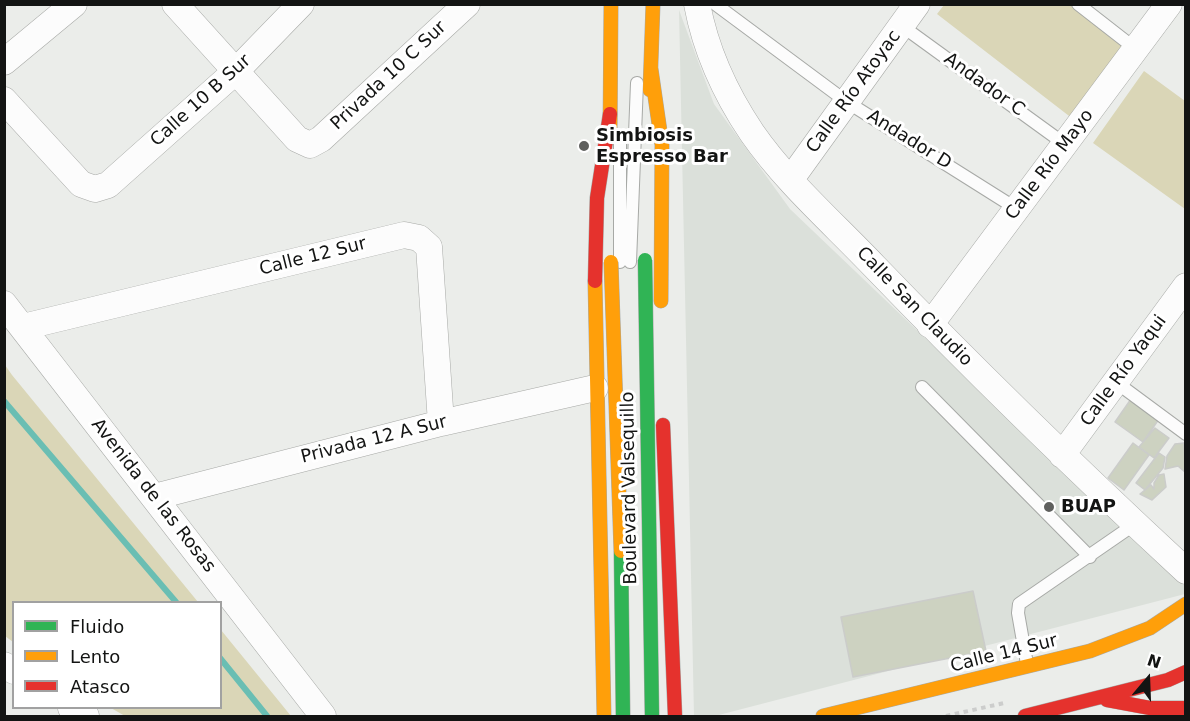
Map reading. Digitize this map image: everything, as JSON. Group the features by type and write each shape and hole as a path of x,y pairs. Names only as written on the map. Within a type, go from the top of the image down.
{"main road":[{"path":"604,717 595,388 594,207 601,149 610,114 611,4"},
{"path":"647,188 652,4"},
{"path":"651,69 662,145 661,317"},
{"name":"Boulevard Valsequillo","path":"610,114 620,262 623,717"},
{"name":"Boulevard Valsequillo","path":"645,254 652,717"},
{"path":"661,353 661,388"},
{"path":"662,412 675,717"},
{"path":"1181,608 1185,624"},
{"name":"Calle 14 Sur","path":"823,717 1121,641 1150,628 1181,608"},
{"path":"1025,717 1168,680 1185,672"},
{"path":"603,682 619,698 629,702 646,702 664,696 674,680"},
{"path":"1099,698 1150,708 1185,708"}],"street":[{"path":"4,62 74,4"},
{"path":"176,4 236,70"},
{"name":"Calle 10 B Sur","path":"4,100 81,184 95,189 108,185 236,70 301,4"},
{"name":"Privada 10 C Sur","path":"236,70 297,140 309,145 321,139 467,4"},
{"name":"Calle San Claudio","path":"697,4 702,33 718,77 753,133 791,179 930,325 1062,455 1185,571"},
{"name":"Calle Río Mayo","path":"930,325 1137,50 1169,4"},
{"name":"Calle Río Atoyac","path":"791,179 910,11"},
{"name":"Calle 12 Sur","path":"23,327 404,235 419,238 429,247 441,423"},
{"name":"Calle Río Yaqui","path":"1062,455 1185,286"},
{"name":"Avenida de las Rosas","path":"4,304 323,717"},
{"name":"Privada 12 A Sur","path":"154,497 441,423 595,388"},
{"path":"73,709 86,717"}],"lane":[{"path":"619,4 620,262"},
{"name":"Andador D","path":"716,4 847,102 1017,209"},
{"path":"1078,4 1137,50"},
{"name":"Andador C","path":"910,11 1066,145"},
{"path":"620,262 639,16"},
{"path":"1116,383 1185,434"},
{"path":"922,387 1090,557"},
{"path":"1027,666 1018,613 1019,604 1135,524"}],"shaded area":[{"path":"944,5 1077,5 1130,46 1073,119 937,14"},
{"path":"679,10 714,104 790,209 1185,586 1185,594 715,716 694,716"},
{"path":"1144,71 1185,101 1185,209 1093,143"},
{"path":"5,365 197,601 12,601 12,641 5,636"},
{"path":"222,631 291,716 125,716 113,709 222,709"}],"building":[{"path":"1131,399 1159,419 1143,442 1115,422"},
{"path":"1155,428 1169,438 1154,458 1139,447"},
{"path":"1133,443 1149,455 1124,490 1108,478"},
{"path":"1184,443 1186,473 1178,466 1165,469 1167,456 1175,444"},
{"path":"1159,453 1165,457 1163,468 1145,490 1136,483"},
{"path":"1164,474 1166,487 1152,500 1140,494 1151,485 1154,489 1154,483 1159,475"},
{"path":"973,591 986,651 853,677 841,617"}],"waterway":[{"path":"4,401 175,601"},
{"path":"222,660 267,716"}],"traffic: slow":[{"path":"610,135 611,4"},
{"path":"650,90 653,4"},
{"path":"651,69 662,145 661,301"},
{"path":"611,262 621,551"},
{"path":"595,281 604,716"},
{"path":"823,716 1090,651 1150,628 1186,604"}],"traffic: jam":[{"path":"595,281 597,198 610,114"},
{"path":"663,425 675,716"},
{"path":"1025,716 1168,680 1186,672"},
{"path":"1107,700 1150,708 1186,708"}],"traffic: fast":[{"path":"645,260 652,716"},
{"path":"621,551 623,716"}],"place":[{"name":"Simbiosis Espresso Bar","path":"584,146"},
{"name":"BUAP","path":"1049,507"}]}
